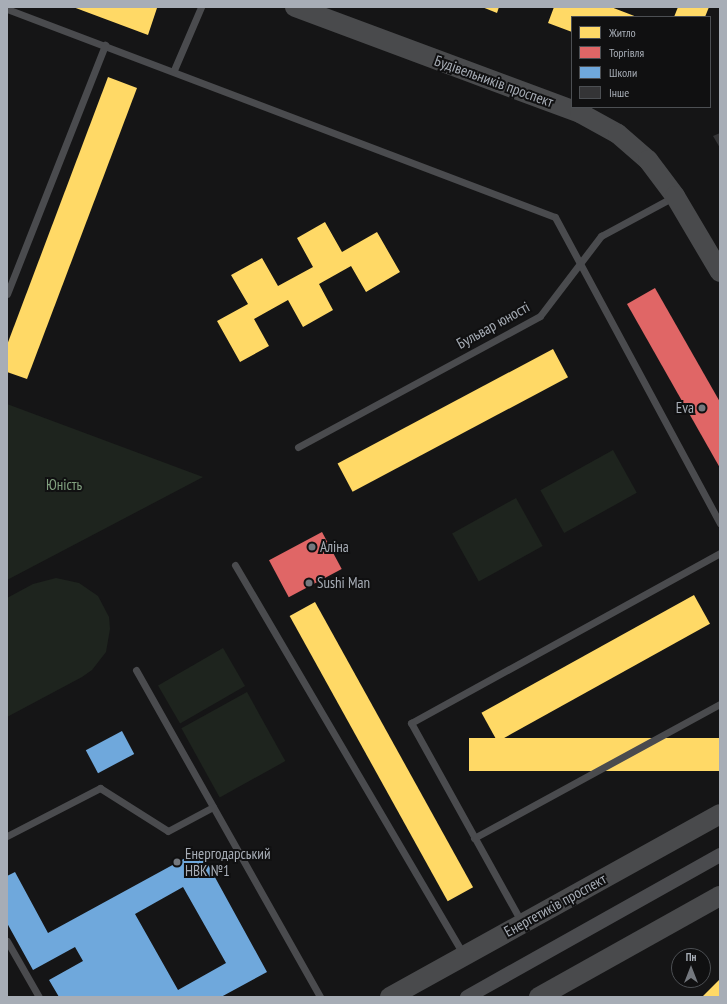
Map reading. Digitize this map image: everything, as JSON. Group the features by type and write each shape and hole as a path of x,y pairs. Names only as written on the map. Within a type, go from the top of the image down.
{"street":[{"name":"Будівельників проспект","path":"295,7 580,113 618,134 648,160 675,196 720,272"},
{"name":"Енергетиків проспект","path":"390,997 720,814"},
{"path":"467,997 720,855"},
{"path":"539,997 720,896"}],"lane":[{"path":"174,70 201,7"},
{"path":"7,9 104,46 174,70 555,217 720,523"},
{"path":"7,294 104,46"},
{"name":"Бульвар юності","path":"298,446 540,316 601,236 675,196"},
{"path":"522,924 411,723 720,554"},
{"path":"235,565 464,956"},
{"path":"136,670 320,997"},
{"path":"474,838 720,704"},
{"path":"7,836 100,788 168,831 213,807"},
{"path":"7,941 39,997"}],"green space":[{"name":"Юність","path":"7,404 203,477 7,580"},
{"path":"613,450 637,493 564,533 540,490"},
{"path":"516,498 543,546 479,581 452,533"},
{"path":"56,578 79,583 98,596 109,617 110,629 106,652 92,670 82,677 7,717 7,598 33,584"},
{"path":"223,648 245,686 180,724 158,686"},
{"path":"247,692 285,761 220,797 181,728"}],"building: Житло":[{"path":"73,7 155,7 157,8 148,35"},
{"path":"482,7 499,7 497,13"},
{"path":"554,7 611,7 634,16 571,16 571,32 548,23"},
{"path":"678,7 709,7 705,16 674,16"},
{"path":"108,77 137,88 27,379 7,372 7,345"},
{"path":"325,222 342,252 377,232 400,272 366,292 351,266 319,284 333,310 303,327 288,300 254,319 269,346 240,362 217,321 248,304 231,275 262,258 278,286 313,267 297,238"},
{"path":"553,349 568,377 353,492 338,464"},
{"path":"694,595 710,624 497,742 481,713"},
{"path":"315,602 473,887 448,901 290,616"},
{"path":"469,738 720,738 720,771 469,771"},
{"path":"720,979 720,997 702,997"}],"building: Торгівля":[{"path":"655,288 720,402 720,468 627,304"},
{"path":"322,532 342,569 289,597 269,560"}],"building: Школи":[{"path":"122,731 134,754 98,773 86,750"},
{"path":"200,850 267,972 221,997 59,997 49,980 83,961 75,947 33,970 7,923 7,876 15,872 48,933","holes":["183,887 226,963 178,990 135,914"]}],"building: Інше":[{"path":"720,133 720,148 713,136"}],"place":[{"name":"Eva","path":"702,408"},
{"name":"Аліна","path":"312,547"},
{"name":"Sushi Man","path":"309,583"},
{"name":"Енергодарський НВК №1","path":"177,862"}]}
